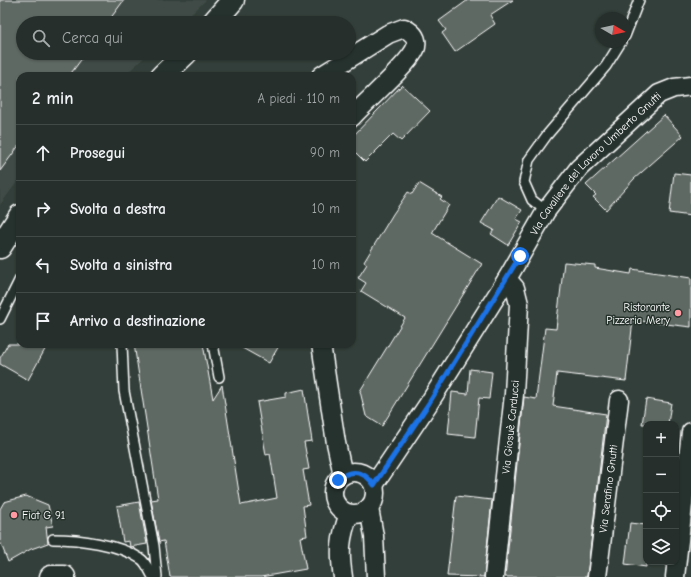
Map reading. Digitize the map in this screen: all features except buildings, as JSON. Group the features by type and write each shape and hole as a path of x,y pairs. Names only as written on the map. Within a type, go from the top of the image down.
{"main road":[{"path":"219,16 233,0"},
{"path":"167,72 179,60"},
{"path":"0,247 16,222"},
{"path":"51,577 64,577"}],"street":[{"path":"356,54 388,34 404,28 413,33 416,40 416,48 405,62 356,113"},
{"path":"327,72 347,60"},
{"name":"Via Cavaliere del Lavoro Umberto Gnutti","path":"370,508 375,497 374,485 429,403 507,279 546,211 580,168 659,94 674,88 691,86"},
{"name":"Via Giosuè Carducci","path":"494,577 514,394 519,304 515,288 507,279"},
{"path":"322,348 336,443 343,475"},
{"name":"Via Serafino Gnutti","path":"597,577 619,400"},
{"path":"675,577 691,432"},
{"path":"374,485 370,479 358,472 343,475 334,486 334,500 337,506 349,514 360,514 370,508 374,536 376,577"},
{"path":"343,577 339,554 342,531 349,514"}],"lane":[{"path":"631,21 639,0"},
{"path":"546,211 532,200 524,182 529,160 547,135 606,66 617,48"},
{"path":"0,319 16,287"},
{"path":"122,348 124,391 154,546 157,577"},
{"path":"214,348 219,377"},
{"path":"53,539 75,539 123,550 142,560 153,577"}],"shaded area":[{"path":"0,0 206,0 189,16 16,16 16,60 141,60 128,72 16,72 16,183 0,205"}],"place":[{"name":"Ristorante Pizzeria Mery","path":"678,313"},
{"name":"Fiat G 91","path":"14,515"}],"route":[{"path":"338,480 343,475 348,473 358,472 370,479 374,485 429,403 520,256"}]}
